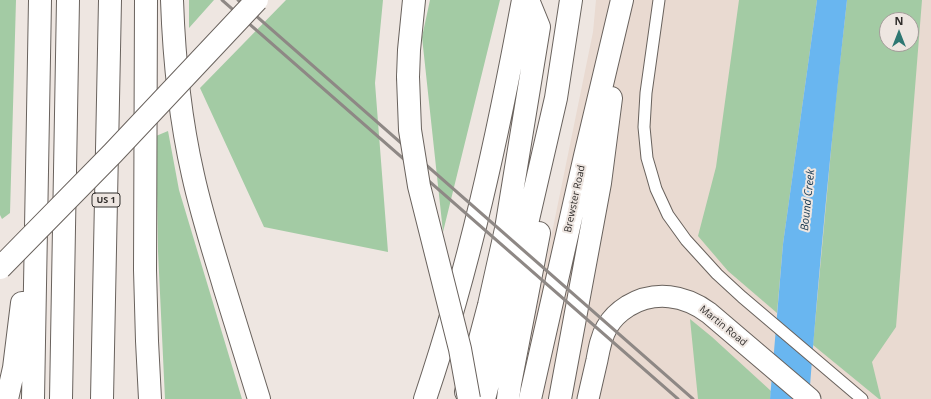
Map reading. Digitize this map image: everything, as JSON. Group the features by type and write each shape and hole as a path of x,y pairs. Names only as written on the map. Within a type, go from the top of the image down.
{"main road":[{"path":"33,399 40,0"},
{"path":"61,399 68,0"},
{"name":"US 1","path":"102,399 110,0"},
{"path":"146,0 145,263 150,399"},
{"path":"172,0 174,44 179,95 185,138 193,176 208,235 259,399"},
{"path":"0,268 118,147 257,0"},
{"path":"414,0 408,77 409,117 412,148 422,203 460,349 469,399"},
{"path":"425,399 452,315 474,233 505,95 523,0"},
{"path":"464,399 489,305 506,229 539,27 528,0"},
{"path":"508,399 539,230 556,98 571,0"},
{"name":"Brewster Road","path":"530,399 584,156 623,0"},
{"name":"Brewster Road","path":"560,399 603,160 623,0"},
{"path":"484,399 505,320 556,98"},
{"path":"7,399 17,351 37,169"}],"street":[{"name":"Martin Road","path":"588,399 600,343 607,327 617,314 624,308 639,300 648,297 666,296 683,299 701,307 810,399"}],"lane":[{"path":"659,0 646,93 644,127 648,158 662,204 676,228 717,274 862,399"}],"shaded area":[{"path":"596,0 931,0 931,399 518,399 593,32"}],"green space":[{"path":"0,0 16,0 10,213 2,219 0,215"},
{"path":"189,0 214,0 189,28"},
{"path":"286,0 383,0 375,83 388,252 264,227 200,88"},
{"path":"430,0 500,0 443,232 422,37"},
{"path":"739,0 817,0 783,244 777,313 728,271 698,236 716,167"},
{"path":"847,0 922,0 919,38 919,12 879,12 879,52 918,52 896,327 872,362 881,399 879,399 813,345 835,107"},
{"path":"168,131 179,190 242,399 165,399 158,251 156,136"},
{"path":"690,319 771,391 770,399 698,399"}],"water":[{"name":"Bound Creek","path":"817,0 847,0 826,200 809,399 770,399 783,244"}],"railway":[{"path":"222,0 678,399"},
{"path":"238,0 693,399"}]}
